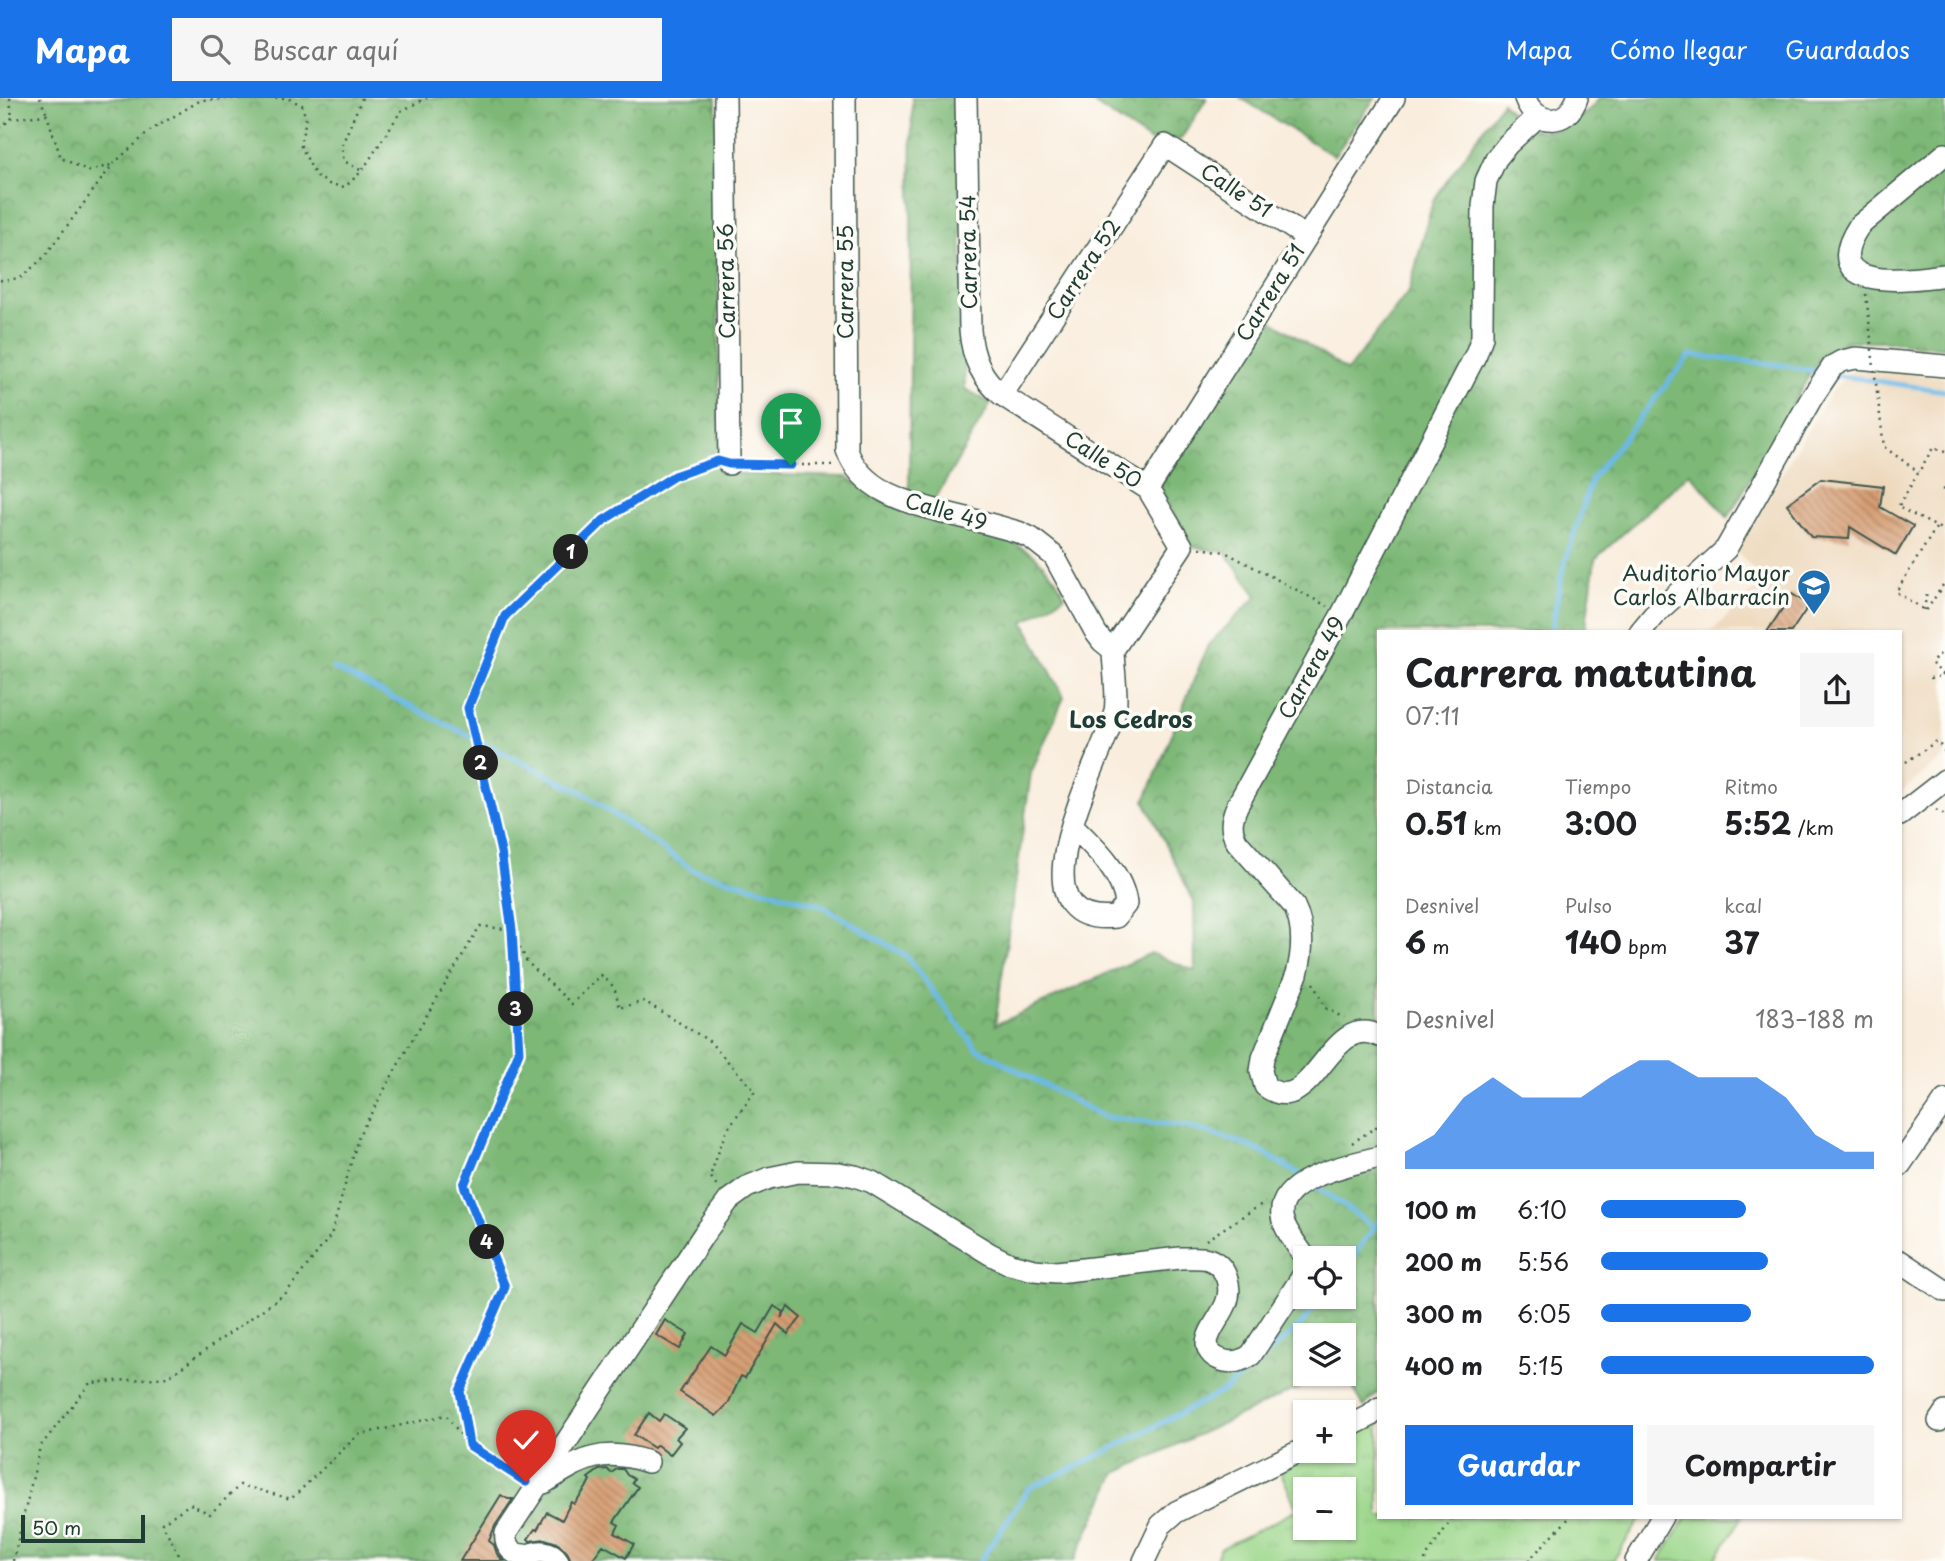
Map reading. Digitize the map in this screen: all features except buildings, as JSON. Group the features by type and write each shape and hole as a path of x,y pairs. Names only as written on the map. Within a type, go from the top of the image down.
{"street":[{"name":"Carrera 56","path":"725,98 729,464"},
{"name":"Carrera 55","path":"845,98 847,450 854,466"},
{"name":"Carrera 54","path":"967,98 971,344 974,359 981,372 990,386 1002,395"},
{"name":"Carrera 51","path":"1148,489 1394,98"},
{"path":"1525,98 1528,106 1538,116 1549,120 1567,115 1578,101"},
{"name":"Carrera 49","path":"1374,1034 1355,1033 1341,1043 1326,1056 1302,1087 1282,1094 1270,1091 1265,1086 1261,1071 1263,1058 1297,974 1302,939 1299,916 1287,897 1237,842 1232,820 1476,354 1482,330 1483,206 1486,181 1496,159 1508,144 1538,116"},
{"name":"Carrera 52","path":"1002,395 1165,145"},
{"name":"Calle 51","path":"1165,145 1306,237"},
{"path":"1945,154 1859,226 1850,240 1847,255 1852,266 1864,276 1894,280 1945,275"},
{"path":"1642,630 1654,615 1726,549 1827,375 1842,360 1856,358 1945,366"},
{"name":"Calle 50","path":"1002,395 1148,489 1182,547"},
{"name":"Calle 49","path":"854,466 874,485 894,497 915,505 1018,531 1031,538 1054,556 1096,633 1113,650"},
{"path":"1072,825 1116,712 1113,650 1182,547"},
{"path":"1902,813 1945,779"},
{"path":"1902,1162 1945,1100"},
{"path":"1298,1246 1282,1220 1281,1211 1289,1195 1307,1181 1377,1158"},
{"path":"558,1561 555,1556 546,1552 519,1555 507,1545 506,1533 729,1200 747,1187 769,1178 798,1172 839,1173 872,1182 990,1254 1010,1264 1034,1270 1057,1272 1180,1258 1211,1260 1226,1275 1229,1285 1227,1302 1208,1338 1207,1347 1210,1353 1229,1362 1240,1361 1251,1355 1293,1291"},
{"path":"1902,1262 1945,1291"},
{"path":"1356,1423 1377,1410"},
{"path":"537,1488 578,1463 612,1454 649,1462"},
{"path":"1144,1561 1161,1525 1176,1512 1293,1454"},
{"path":"1636,1561 1661,1519"}],"path":[{"path":"10,98 12,118"},
{"path":"40,98 61,158 89,171 113,164"},
{"path":"0,280 22,277 44,257 113,164 151,130 201,100 247,98"},
{"path":"261,98 287,98 302,105 306,120 300,144 315,175 328,184 345,187 362,171 401,111 427,98"},
{"path":"362,98 341,147 344,161 362,171"},
{"path":"0,128 12,118 47,115"},
{"path":"1864,276 1884,447 1919,472"},
{"path":"1945,452 1933,448 1898,507 1945,532"},
{"path":"469,1445 460,1391 505,1287 464,1185 519,1052 512,930 501,852 468,708 505,616 604,520 674,476 718,461 729,464 854,466"},
{"path":"1936,528 1896,592 1927,611 1945,582"},
{"path":"1182,547 1225,552 1342,614"},
{"path":"1924,610 1927,591"},
{"path":"1939,592 1945,596"},
{"path":"1945,649 1931,663 1945,676"},
{"path":"1941,652 1945,656"},
{"path":"1930,678 1945,676"},
{"path":"1902,765 1937,741 1945,752"},
{"path":"13,1561 40,1447 90,1383 168,1377 286,1293 331,1235 359,1135 480,926 512,930"},
{"path":"512,930 527,962 572,1004 601,975 614,987 620,1008 644,1001 709,1041 755,1091 726,1131 710,1177 729,1200"},
{"path":"1300,960 1325,1007 1374,1034"},
{"path":"1180,1258 1270,1198"},
{"path":"182,1561 162,1523 190,1504 210,1514 240,1485 291,1499 358,1435 446,1415 469,1445 537,1488"},
{"path":"1425,1561 1452,1519"},
{"path":"1528,1561 1568,1519"}],"shaded area":[{"path":"1863,367 1945,377 1945,756 1902,791 1902,630 1713,630 1764,581 1736,550 1831,392 1850,372"}],"green space":[{"path":"0,98 716,98 720,473 847,477 885,502 907,511 1009,540 1035,556 1056,579 1065,596 1024,622 1064,697 1031,773 995,1025 1151,953 1195,971 1194,902 1145,801 1208,645 1257,596 1225,552 1192,547 1159,487 1268,318 1347,371 1409,291 1433,201 1502,102 1526,126 1545,131 1572,123 1599,98 1945,98 1945,348 1883,341 1849,341 1819,358 1728,518 1690,473 1595,559 1585,630 1377,630 1377,1393 1364,1407 1352,1386 1356,1386 1356,1323 1293,1323 1293,1386 1302,1386 1116,1473 1074,1561 0,1561"},
{"path":"912,98 958,98 965,389 991,403 934,501 909,493"},
{"path":"1086,98 1207,98 1181,139 1150,141"},
{"path":"1241,98 1375,98 1334,156"},
{"path":"1377,1420 1377,1519 1641,1519 1613,1561 1215,1561 1220,1549 1293,1512 1293,1540 1356,1540 1356,1477 1293,1477 1293,1501 1280,1470 1294,1463 1356,1463 1356,1431"},
{"path":"1686,1519 1741,1519 1714,1561 1659,1561"}],"waterway":[{"path":"1551,630 1563,568 1592,478 1690,355 1821,372"},
{"path":"1834,375 1945,391"},
{"path":"333,668 582,792 693,870 821,905 906,956 976,1048 1104,1117 1189,1127 1242,1143 1302,1176"},
{"path":"1313,1184 1375,1228"},
{"path":"1356,1253 1377,1224"},
{"path":"980,1561 1029,1488 1084,1463 1223,1391 1300,1326 1313,1309"}],"place":[{"name":"Auditorio Mayor Carlos Albarracín","path":"1814,616"}],"district":[{"name":"Los Cedros","path":"1131,720"}],"route":[{"path":"526,1482 469,1445 460,1391 505,1287 464,1185 519,1052 512,930 501,852 468,708 505,616 604,520 674,476 718,461 729,464 791,465"}]}
